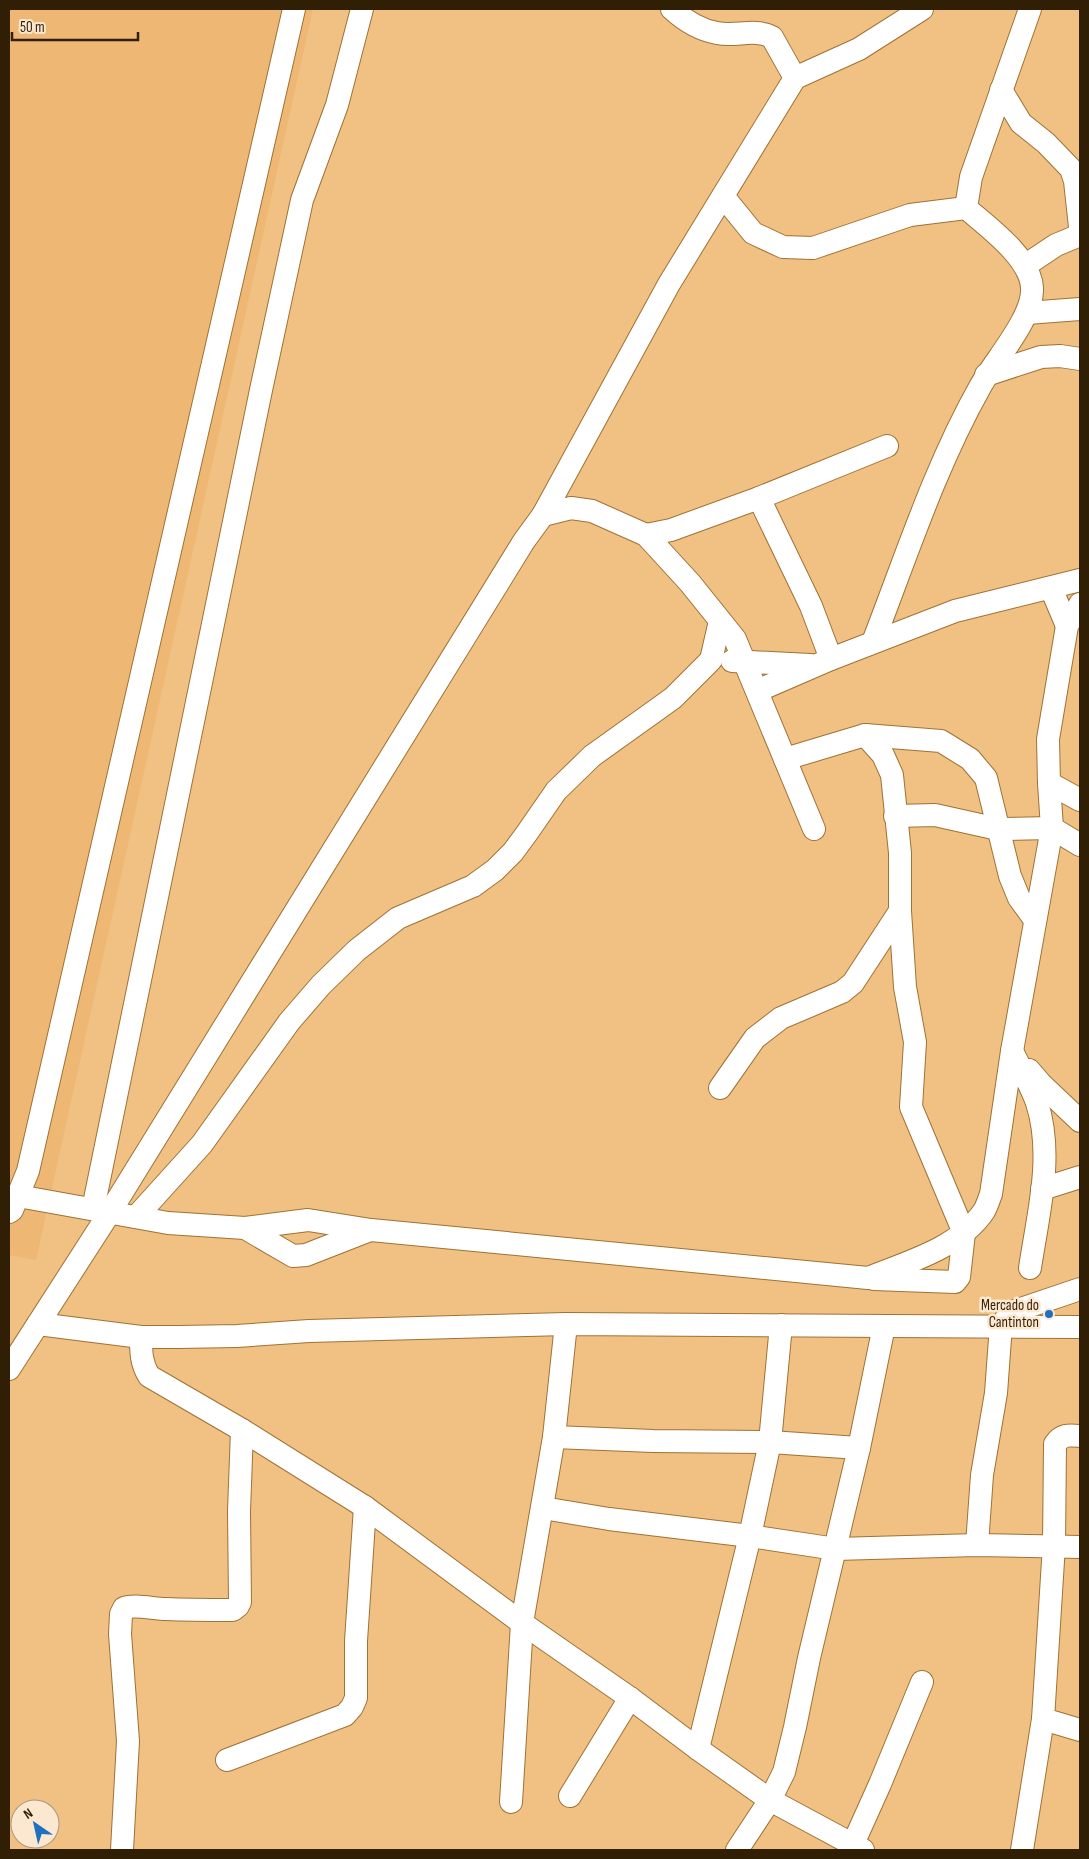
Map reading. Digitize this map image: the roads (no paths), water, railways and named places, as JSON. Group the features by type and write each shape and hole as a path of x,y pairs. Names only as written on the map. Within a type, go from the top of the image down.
{"street":[{"path":"294,9 28,1171 13,1204 101,1211 168,1223 244,1228 308,1220 371,1230 868,1278 955,1282 959,1277 964,1233 911,1107 915,1042 905,986 900,911 900,854 892,775 883,755 865,735"},
{"path":"101,1211 261,390 302,200 337,105 362,9"},
{"path":"672,9 699,27 718,33 755,32 772,37 795,78"},
{"path":"9,1369 38,1324 101,1211 524,541 543,515 669,284 795,78 859,50 922,9"},
{"path":"966,208 971,177 1030,9"},
{"path":"1001,90 1021,123 1046,143 1071,169 1075,182 1080,227"},
{"path":"723,196 753,233 783,247 813,248 910,215 966,208 1000,238 1026,265 1032,286 1032,297 1027,313 986,375 937,476 873,642"},
{"path":"1026,265 1056,245 1080,235"},
{"path":"1027,313 1080,309"},
{"path":"986,375 1041,358 1060,356 1080,359"},
{"path":"646,535 671,530 759,498 887,446"},
{"path":"759,498 811,606 823,662"},
{"path":"543,515 571,508 592,511 646,535 690,583 735,639 814,829"},
{"path":"757,691 823,662 955,611 1080,580"},
{"path":"1051,588 1067,626"},
{"path":"868,1278 938,1248 964,1233 984,1210 991,1194 1012,1051 1052,828 1048,739 1067,626 1080,604"},
{"path":"136,1217 202,1144 289,1022 321,985 357,950 398,918 473,886 495,870 518,846 556,791 592,756 673,698 710,660 720,621"},
{"path":"735,639 823,662"},
{"path":"710,660 823,662"},
{"path":"785,759 865,735 941,742 970,759 986,778 1010,876 1019,898 1035,920"},
{"path":"1049,783 1080,800"},
{"path":"895,816 935,815 998,829 1052,828 1080,845"},
{"path":"720,1088 755,1038 781,1018 842,992 853,983 900,911"},
{"path":"1012,1051 1041,1084 1080,1121"},
{"path":"1012,1051 1038,1105 1044,1136 1045,1152 1042,1189 1030,1268"},
{"path":"1042,1189 1080,1177"},
{"path":"244,1228 293,1256 306,1255 371,1230"},
{"path":"916,1258 926,1281"},
{"path":"977,1545 982,1475 996,1393 1001,1325 1012,1312 1080,1289"},
{"path":"38,1324 141,1337 237,1336 309,1331 566,1324 1001,1325 1080,1327"},
{"path":"511,1802 522,1623 554,1438 566,1324"},
{"path":"698,1749 750,1536 770,1442 781,1325"},
{"path":"737,1850 770,1800 784,1772 859,1448 884,1326"},
{"path":"141,1337 141,1358 149,1376 242,1430 365,1507 522,1623 630,1698 770,1800 858,1847 922,1682"},
{"path":"122,1850 128,1742 120,1634 121,1614 124,1608 131,1605 174,1610 233,1610 238,1606 240,1602 239,1511 242,1430"},
{"path":"1022,1850 1043,1719 1054,1545 1055,1444 1066,1435 1080,1436"},
{"path":"554,1438 770,1442 859,1448"},
{"path":"227,1760 345,1715 352,1707 356,1698 356,1641 365,1507"},
{"path":"543,1508 609,1519 750,1536 836,1549 977,1545 1080,1547"},
{"path":"570,1796 630,1698"},
{"path":"1043,1719 1080,1730"}],"place":[{"name":"Mercado do Cantinton","path":"1049,1314"}]}
